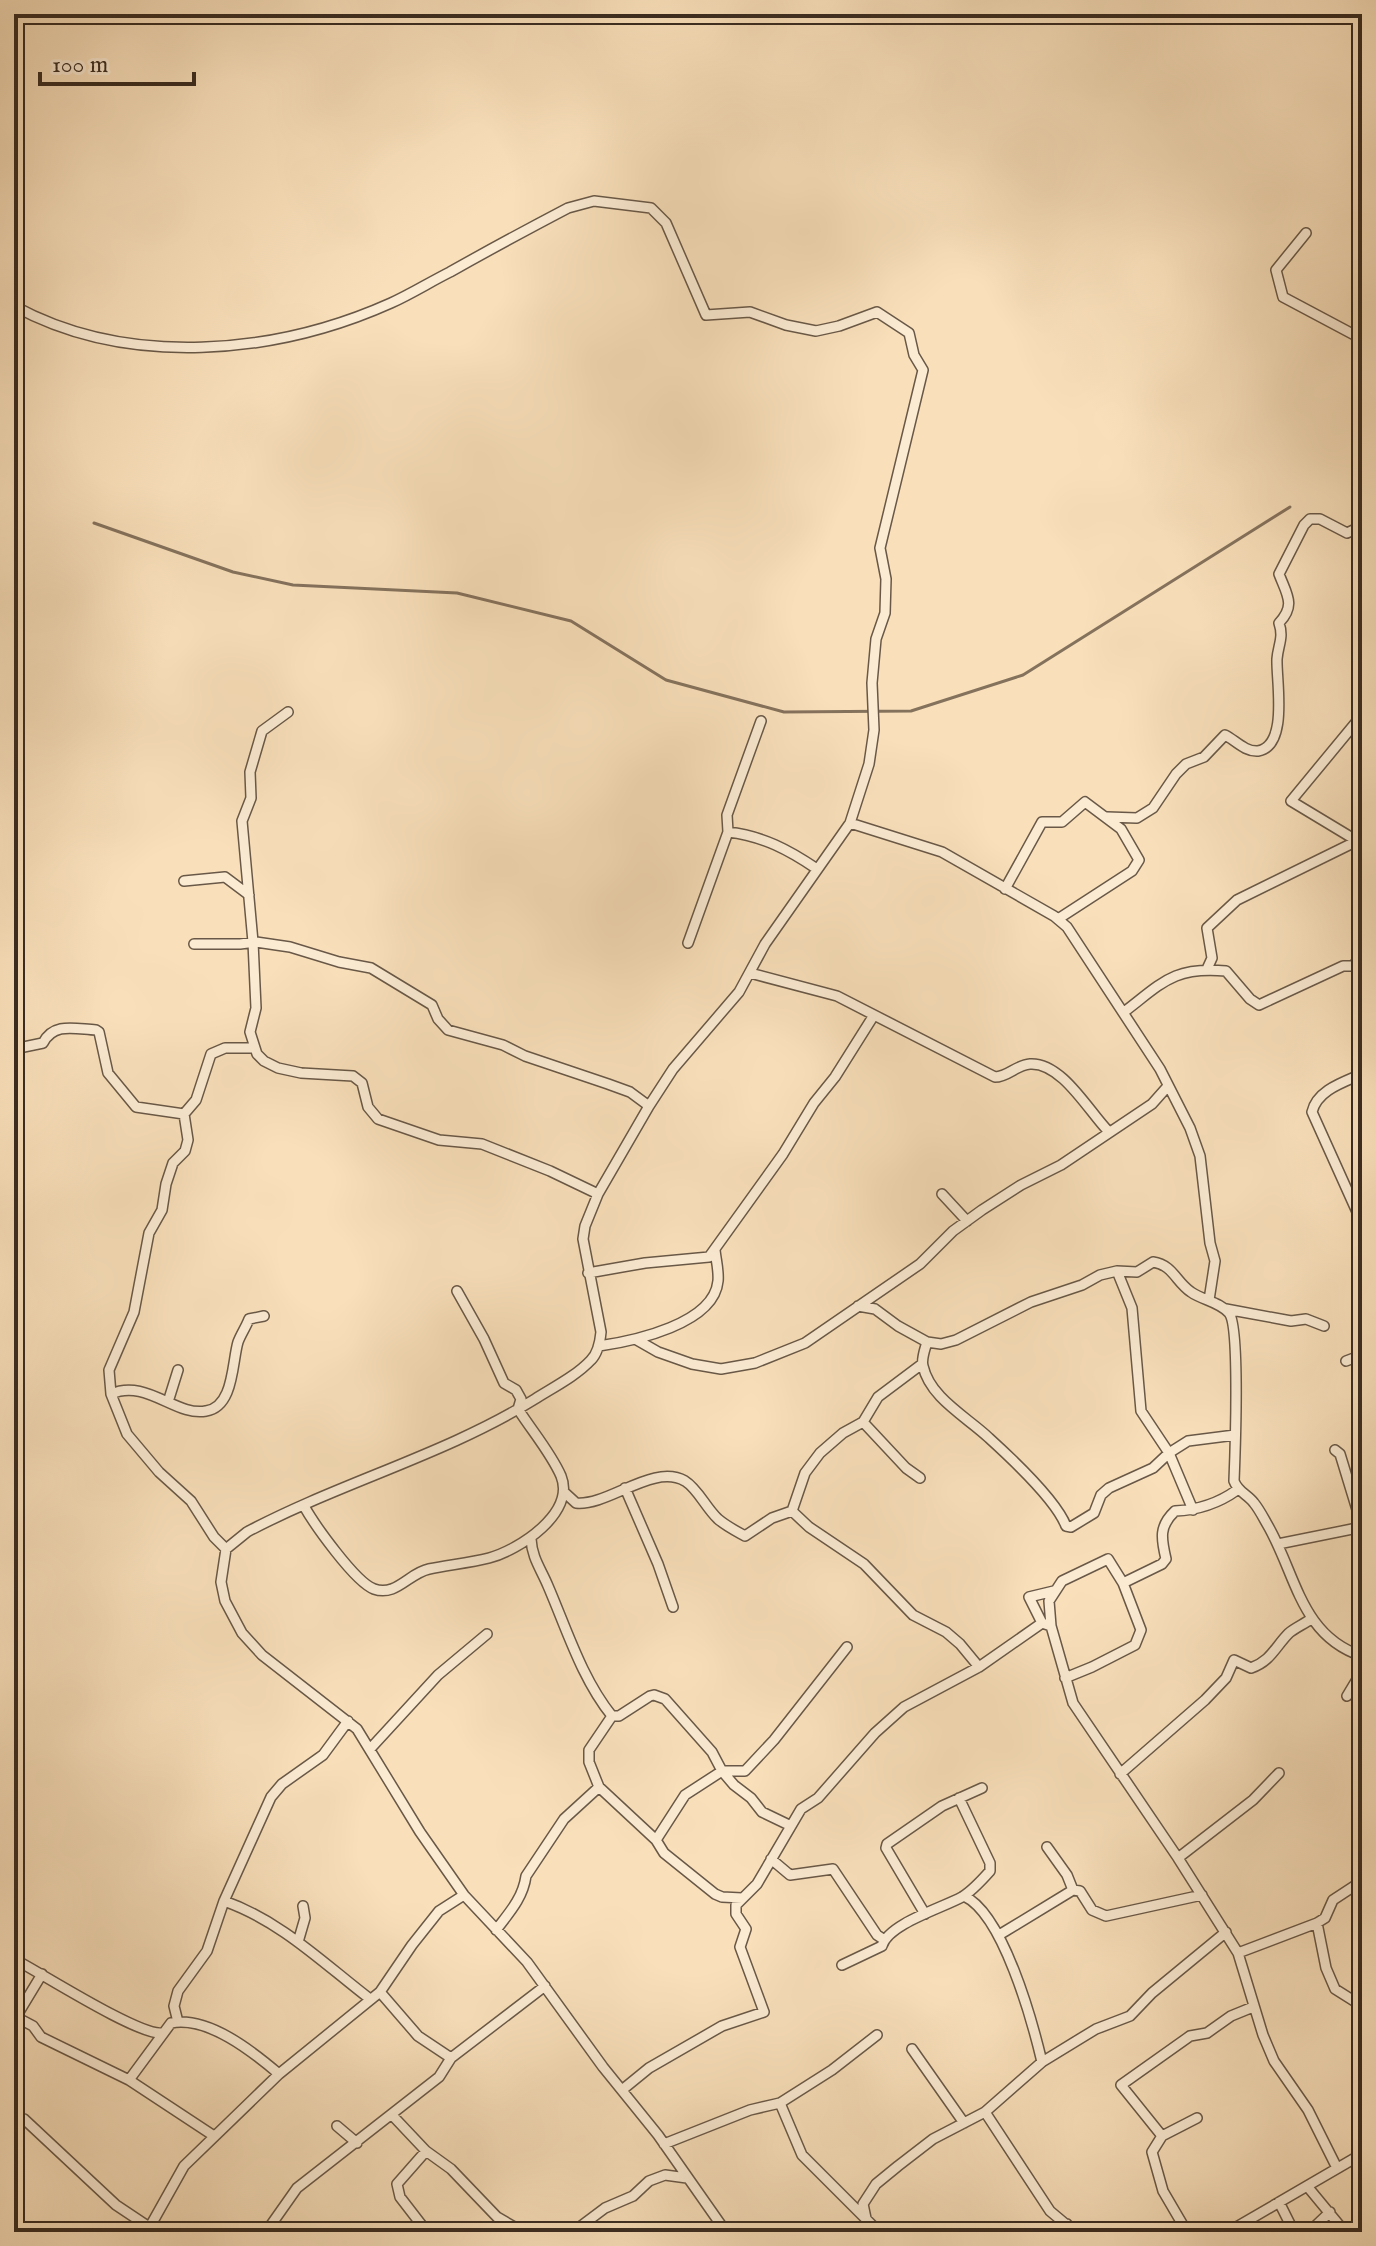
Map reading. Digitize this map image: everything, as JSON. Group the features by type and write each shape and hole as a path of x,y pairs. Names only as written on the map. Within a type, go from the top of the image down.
{"street":[{"path":"14,306 41,320 113,340 198,349 306,334 391,303 568,208 594,201 651,208 666,223 706,315 750,312 786,325 816,331 877,312 909,333 914,355 923,370 880,548 886,579 885,613 876,639 872,683 874,730 869,764 850,823 765,944 723,1013 673,1069 598,1194 583,1239 601,1332 599,1346 592,1359 574,1375 518,1409 440,1450 247,1532 226,1549 221,1582 225,1601 242,1633 262,1655 348,1721 370,1749 420,1832 464,1895 527,1962 726,2232"},
{"path":"1306,233 1276,270 1283,297 1362,339"},
{"path":"1107,817 1137,818 1153,808 1176,774 1186,764 1204,757 1225,735 1252,751 1263,750 1279,722 1277,656 1282,645 1279,623 1288,613 1289,603 1279,574 1310,519 1320,519 1347,533 1362,526"},
{"path":"288,712 262,731 250,772 251,798 242,821 253,942 256,1008 250,1032 253,1048 264,1061 278,1068 301,1073 353,1076 362,1083 368,1107 378,1119 439,1140 482,1144 598,1194"},
{"path":"1360,843 1291,801 1362,715"},
{"path":"688,943 728,832 727,815 761,721"},
{"path":"1005,889 1042,822 1062,822 1085,802 1121,829 1139,860 1137,865 1084,904 1058,919"},
{"path":"850,823 942,852 1067,927 1180,1103 1200,1156 1210,1243 1215,1261 1209,1300"},
{"path":"728,832 755,836 777,845 817,869"},
{"path":"1207,969 1212,958 1207,928 1222,912 1237,900 1360,843"},
{"path":"184,881 225,877 249,895"},
{"path":"194,944 253,942 290,947 371,968 432,1005 438,1019 448,1030 503,1045 525,1056 630,1092 649,1106"},
{"path":"1124,1012 1170,976 1207,969 1226,971 1259,1005 1343,966 1360,963"},
{"path":"750,973 837,996 995,1077 1002,1077 1023,1065 1040,1065 1079,1094 1109,1132"},
{"path":"588,1273 645,1263 704,1260 715,1250 783,1154 874,1015"},
{"path":"14,1049 43,1043 54,1029 96,1030 108,1073 136,1107 184,1114"},
{"path":"226,1549 214,1537 191,1501 159,1472 127,1434 111,1394 109,1370 134,1312 149,1233 162,1210 173,1163 185,1151 188,1140 184,1114 196,1100 211,1054 225,1048 253,1048"},
{"path":"1362,1074 1331,1088 1315,1102 1312,1112 1362,1223"},
{"path":"637,1340 680,1360 721,1369 755,1363 805,1343 920,1264 967,1221 1021,1185 1061,1165 1152,1104 1168,1086"},
{"path":"1096,1140 1097,1120"},
{"path":"942,1194 967,1221"},
{"path":"599,1346 637,1340 700,1312 713,1297 718,1282 715,1250"},
{"path":"858,1306 875,1309 927,1342 941,1344 956,1340 1031,1302 1082,1285 1100,1275 1117,1271 1137,1272 1153,1262 1165,1265 1191,1293 1209,1300 1232,1317 1236,1370 1234,1481 1237,1490 1255,1504 1278,1544 1311,1619 1330,1638 1362,1656"},
{"path":"1117,1271 1132,1308 1141,1411 1169,1453 1193,1510"},
{"path":"304,1506 317,1529 367,1586 376,1590 396,1588 422,1570 491,1558 531,1539 561,1505 564,1492 561,1477 518,1409 521,1399 516,1390 504,1383 457,1291"},
{"path":"1224,1309 1291,1321 1302,1319 1324,1326"},
{"path":"111,1394 120,1390 136,1390 196,1412 210,1411 221,1403 231,1378 239,1340 249,1319 264,1316"},
{"path":"927,1342 922,1364 932,1386 955,1410 988,1436 1035,1485 1063,1518 1066,1526 1071,1527 1094,1513 1101,1495 1109,1488 1153,1468 1188,1441 1235,1435"},
{"path":"1346,1361 1362,1355"},
{"path":"792,1511 805,1473 820,1453 843,1433 863,1422 878,1397 922,1364"},
{"path":"168,1402 178,1370"},
{"path":"863,1422 920,1478"},
{"path":"1278,1544 1362,1526 1340,1454 1335,1450"},
{"path":"564,1492 576,1503 594,1504 625,1488 665,1477 677,1477 688,1483 719,1519 745,1536 772,1518 792,1511"},
{"path":"625,1488 673,1607"},
{"path":"1123,1583 1162,1564 1166,1559 1161,1535 1165,1521 1175,1511 1193,1510 1237,1490"},
{"path":"792,1511 809,1527 864,1564 913,1615 953,1638 979,1667"},
{"path":"531,1539 531,1554 546,1581 573,1646 601,1703 612,1716 619,1716 650,1696 665,1699 712,1752 734,1785 751,1798 762,1812 789,1825"},
{"path":"622,2090 649,2068 722,2026 764,2012 740,1947 746,1929 736,1914 736,1905 752,1891 801,1809 818,1798 875,1733 904,1707 979,1667 1046,1624 1049,1601 1062,1581 1108,1559 1123,1583 1141,1630 1135,1645 1065,1678"},
{"path":"1054,1591 1029,1597 1046,1624 1073,1703 1238,1953 1253,2007 1274,2061 1308,2110 1337,2168"},
{"path":"1120,1774 1205,1700 1226,1678 1234,1660 1251,1668 1259,1665 1271,1658 1290,1632 1311,1619"},
{"path":"370,1749 438,1675 487,1634"},
{"path":"656,1840 685,1795 722,1771 745,1771 774,1740 847,1647"},
{"path":"1347,1696 1362,1671"},
{"path":"612,1716 589,1750 589,1762 599,1787 656,1840 664,1853 715,1894 742,1898"},
{"path":"178,2022 174,2006 178,1991 207,1951 224,1901 271,1797 282,1784 323,1755 348,1721"},
{"path":"1178,1858 1253,1800 1279,1773"},
{"path":"496,1930 514,1907 524,1888 526,1876 564,1819 599,1787"},
{"path":"925,1914 894,1862 887,1844 942,1806 982,1788"},
{"path":"842,1965 882,1946 883,1939 894,1930 964,1896 990,1871 991,1867 959,1798"},
{"path":"1047,1847 1067,1875 1073,1890"},
{"path":"771,1859 790,1875 833,1869 877,1935 883,1939"},
{"path":"1238,1953 1317,1923 1325,1918 1333,1900 1362,1881"},
{"path":"999,1935 1073,1890 1080,1891 1092,1910 1106,1916 1202,1895"},
{"path":"24,2119 116,2205 148,2230 184,2166 279,2074 380,1992 439,1911 464,1895"},
{"path":"964,1896 975,1902 999,1935 1034,2029 1042,2062"},
{"path":"224,1901 251,1910 298,1942 370,1999"},
{"path":"298,1942 305,1918 303,1906"},
{"path":"1317,1923 1326,1968 1335,1989 1362,2006"},
{"path":"866,2232 868,2228 863,2204 876,2184 933,2139 985,2112 1042,2062 1096,2029 1130,2016 1152,1993 1226,1932"},
{"path":"14,1959 128,2022 154,2034 162,2033"},
{"path":"42,1974 16,2017 33,2026 41,2037 129,2080 214,2136"},
{"path":"266,2232 297,2188 439,2077 451,2058 545,1986"},
{"path":"380,1992 418,2036 451,2058"},
{"path":"1162,2136 1121,2085 1190,2036 1207,2033 1231,2016 1253,2007"},
{"path":"129,2080 171,2023 183,2021 224,2035 248,2048 279,2074"},
{"path":"665,2175 667,2149 676,2139 750,2110 780,2103 832,2070 877,2035"},
{"path":"912,2049 964,2123"},
{"path":"780,2103 802,2155 879,2232"},
{"path":"985,2112 1050,2211 1071,2228"},
{"path":"392,2115 497,2217 523,2232"},
{"path":"1187,2232 1163,2191 1152,2152 1162,2136 1197,2118"},
{"path":"337,2126 357,2143"},
{"path":"426,2151 397,2184 400,2197 427,2232"},
{"path":"1228,2232 1362,2154"},
{"path":"573,2232 605,2208 624,2201 649,2181 665,2175 687,2178"},
{"path":"1307,2186 1345,2232"},
{"path":"1279,2202 1294,2232"},
{"path":"1048,2226 1050,2211"},
{"path":"1309,2232 1330,2212"},
{"path":"1035,2232 1048,2226 1071,2228"}],"waterway":[{"path":"94,523 233,572 293,585 457,593 571,621 666,680 784,712 911,711 1023,675 1290,507"}]}
